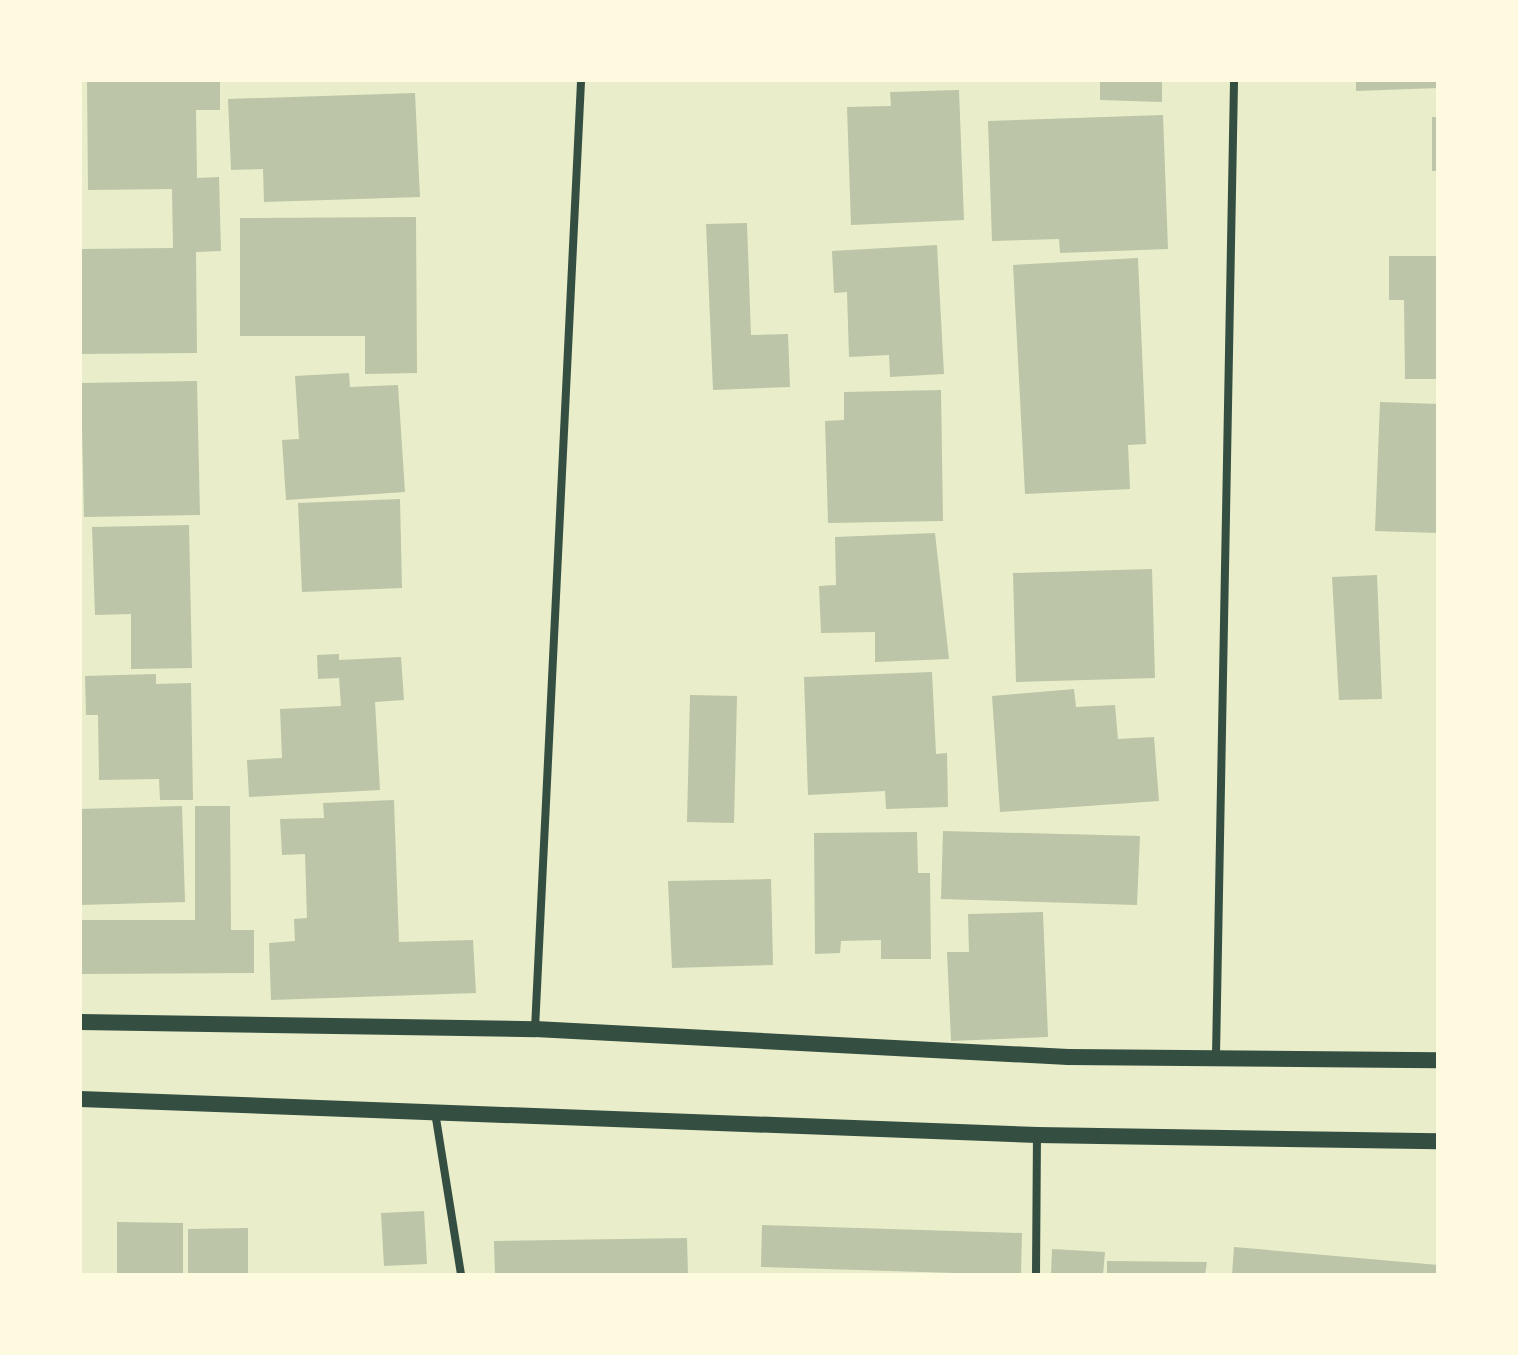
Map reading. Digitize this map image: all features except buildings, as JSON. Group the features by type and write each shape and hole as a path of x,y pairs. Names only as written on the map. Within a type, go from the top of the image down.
{"main road":[{"path":"80,1022 535,1029 1068,1057 1216,1055 1438,1060"},
{"path":"80,1099 1037,1135 1438,1141"}],"street":[{"path":"535,1029 581,80"},
{"path":"1216,1055 1234,80"},
{"path":"435,1111 461,1275"},
{"path":"1036,1275 1037,1135"}]}
